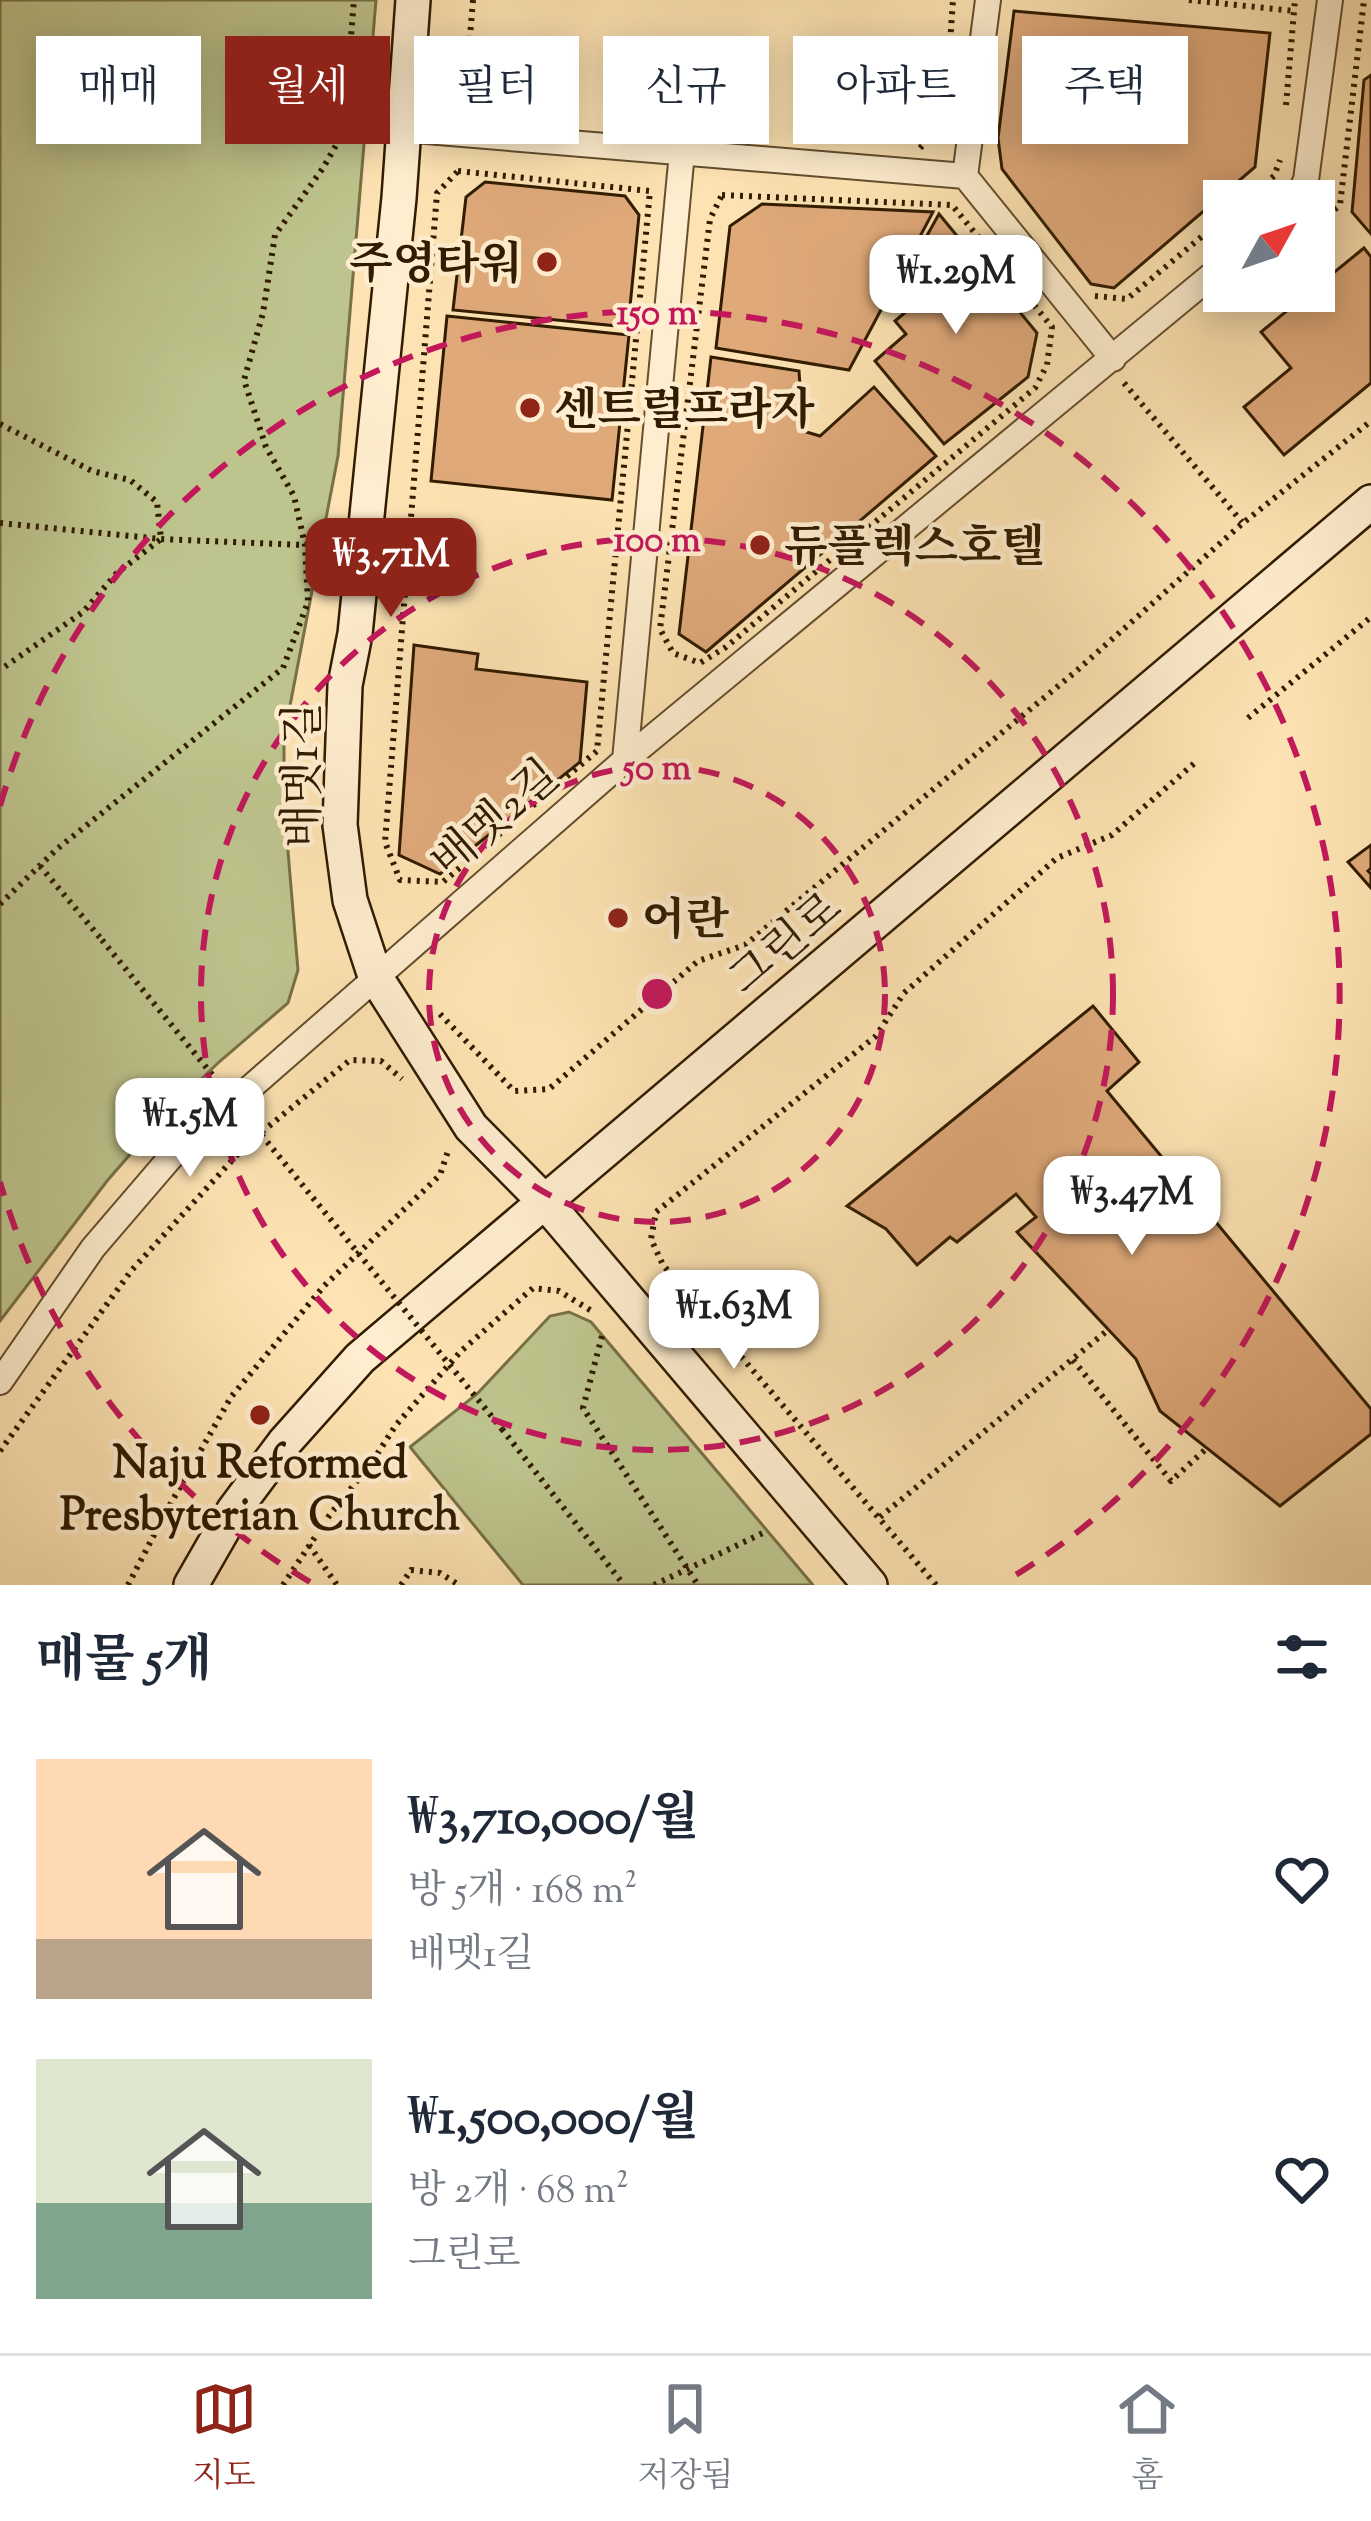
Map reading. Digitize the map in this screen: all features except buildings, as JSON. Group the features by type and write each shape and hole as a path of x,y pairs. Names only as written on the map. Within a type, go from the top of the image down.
{"street":[{"name":"배멧1길","path":"413,0 396,221 357,611 345,685 340,825 350,900 375,976 471,1127 546,1203 871,1585"},
{"path":"965,176 988,0"},
{"path":"1306,180 1330,0"},
{"path":"402,129 965,176 1113,359"},
{"path":"626,760 682,152"},
{"name":"배멧2길","path":"375,976 626,760 1203,283"},
{"name":"그린로","path":"191,1585 234,1510 284,1443 360,1358 1371,502"},
{"path":"0,1382 93,1248 171,1157 375,976"}],"path":[{"path":"0,904 57,848 283,668 308,602 305,545 294,496 266,447 244,380 263,314 275,235 343,134 354,0"},
{"path":"470,36 473,0"},
{"path":"950,36 953,0"},
{"path":"1189,0 1294,11"},
{"path":"1286,107 1295,0"},
{"path":"1335,209 1340,205 1367,27 1364,0"},
{"path":"919,148 923,144"},
{"path":"1269,180 1282,154"},
{"path":"458,171 650,191 597,751 443,882 400,880 385,842 437,193 458,171"},
{"path":"722,195 952,205 1052,327 1047,365 1035,388 726,647 700,663 673,653 660,629 710,218 722,195"},
{"path":"1086,295 1126,298 1203,235"},
{"path":"1139,371 1124,383 1243,523"},
{"path":"434,1008 514,1091 549,1089 698,961 745,945 1073,673 1243,523 1371,421"},
{"path":"0,424 92,471 130,480 157,502 160,539"},
{"path":"0,523 160,539 305,545 340,536 338,556"},
{"path":"0,670 83,612 117,573 160,539"},
{"path":"1248,718 1371,616"},
{"path":"936,1585 663,1265 651,1239 656,1212 876,1036 904,992 1057,858 1112,836 1198,760"},
{"path":"40,866 502,1429 624,1585"},
{"path":"0,1451 131,1271 247,1144 350,1060 381,1061 409,1085"},
{"path":"203,1092 220,1078"},
{"path":"128,1585 231,1397 324,1286 440,1174 451,1144"},
{"path":"284,1585 396,1425 461,1351 533,1288 560,1291 594,1311 606,1332 583,1408 698,1585"},
{"path":"880,1517 1108,1330"},
{"path":"1073,1360 1171,1481 1207,1448"},
{"path":"654,1585 767,1532"},
{"path":"309,1545 337,1585"},
{"path":"401,1585 411,1570 440,1573 459,1585"}],"green space":[{"path":"0,0 376,0 373,36 225,36 225,144 364,144 338,456 284,737 284,804 298,970 288,1003 166,1113 107,1181 0,1321"},
{"path":"569,1312 591,1322 813,1585 523,1585 410,1447 477,1394 550,1316"}],"place":[{"name":"주영타워","path":"547,262"},
{"name":"센트럴프라자","path":"530,408"},
{"name":"듀플렉스호텔","path":"760,545"},
{"name":"어란","path":"618,918"},
{"name":"Naju Reformed Presbyterian Church","path":"260,1415"}]}
